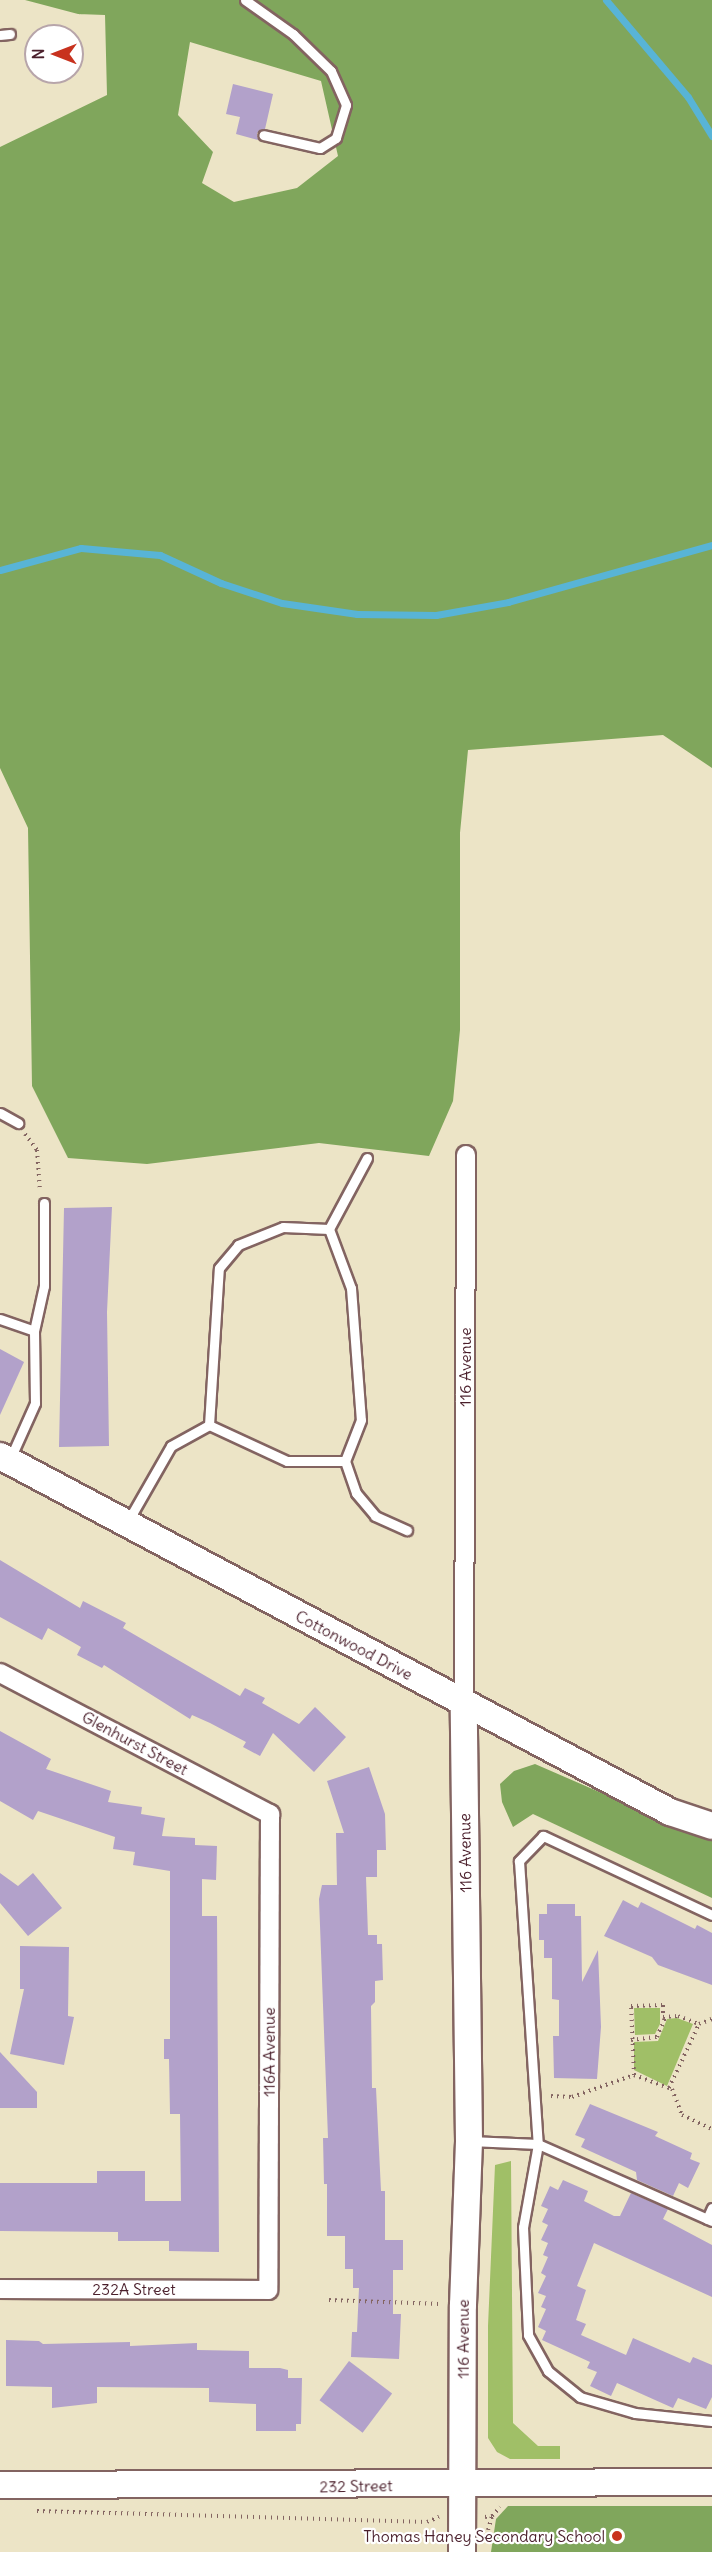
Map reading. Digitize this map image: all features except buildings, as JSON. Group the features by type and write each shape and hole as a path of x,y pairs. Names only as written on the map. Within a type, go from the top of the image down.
{"street":[{"name":"116 Avenue","path":"462,2552 463,2305 468,2141 464,1705 466,1155"},
{"name":"Cottonwood Drive","path":"5,1459 464,1705 670,1812 712,1826"},
{"name":"Glenhurst Street","path":"0,1673 270,1814"},
{"name":"116A Avenue","path":"268,2290 270,1814"},
{"name":"232A Street","path":"0,2289 268,2290"},
{"name":"232 Street","path":"0,2485 462,2485 712,2482"}],"lane":[{"path":"245,0 293,34 331,71 346,105 336,138 320,148 263,135"},
{"path":"0,1113 18,1123"},
{"path":"367,1158 329,1229 351,1288 361,1420 345,1461 356,1493 375,1516 407,1530"},
{"path":"5,1459 35,1403 34,1331 44,1286 44,1203"},
{"path":"209,1425 219,1268 238,1245 283,1227 329,1229"},
{"path":"0,1319 34,1331"},
{"path":"209,1425 287,1461 345,1461"},
{"path":"127,1523 171,1446 209,1425"},
{"path":"712,1915 543,1836 519,1862 538,2144 523,2227 528,2335 548,2371 580,2397 635,2413 712,2421"},
{"path":"468,2141 538,2144 709,2220 712,2208"}],"path":[{"path":"18,1123 37,1150 37,1175 44,1203"},
{"path":"632,2040 657,2037 666,2016 663,2005 631,2006 632,2040 634,2075"},
{"path":"666,2016 678,2016 699,2024 712,2019"},
{"path":"669,2088 699,2024"},
{"path":"551,2096 572,2097 634,2075 669,2088 682,2115 712,2129"},
{"path":"329,2300 463,2305"},
{"path":"483,2517 492,2516 504,2504"},
{"path":"32,2511 428,2522 436,2517"}],"green space":[{"path":"25,0 712,0 712,768 663,735 468,750 460,833 460,1030 453,1101 429,1156 319,1143 147,1164 68,1158 32,1086 28,828 0,768 0,147 107,95 105,15 78,14","holes":["190,42 321,81 338,156 297,188 234,202 202,183 213,152 178,115"]},
{"path":"535,1764 712,1841 712,1898 533,1814 513,1827 502,1802 500,1784 514,1771"},
{"path":"634,2008 660,2008 660,2024 655,2034 635,2035"},
{"path":"677,2018 693,2024 667,2086 634,2070 634,2042 658,2041 667,2019"},
{"path":"511,2161 513,2423 538,2446 560,2446 560,2459 510,2459 497,2452 488,2438 488,2326 495,2165"},
{"name":"Thomas Haney Secondary School","path":"508,2506 712,2506 712,2552 491,2552 496,2519"}],"waterway":[{"path":"606,0 688,97 712,136"},
{"path":"0,570 81,548 160,555 221,583 282,603 357,614 436,615 508,602 712,545"}],"place":[{"name":"Thomas Haney Secondary School","path":"617,2536"}]}
